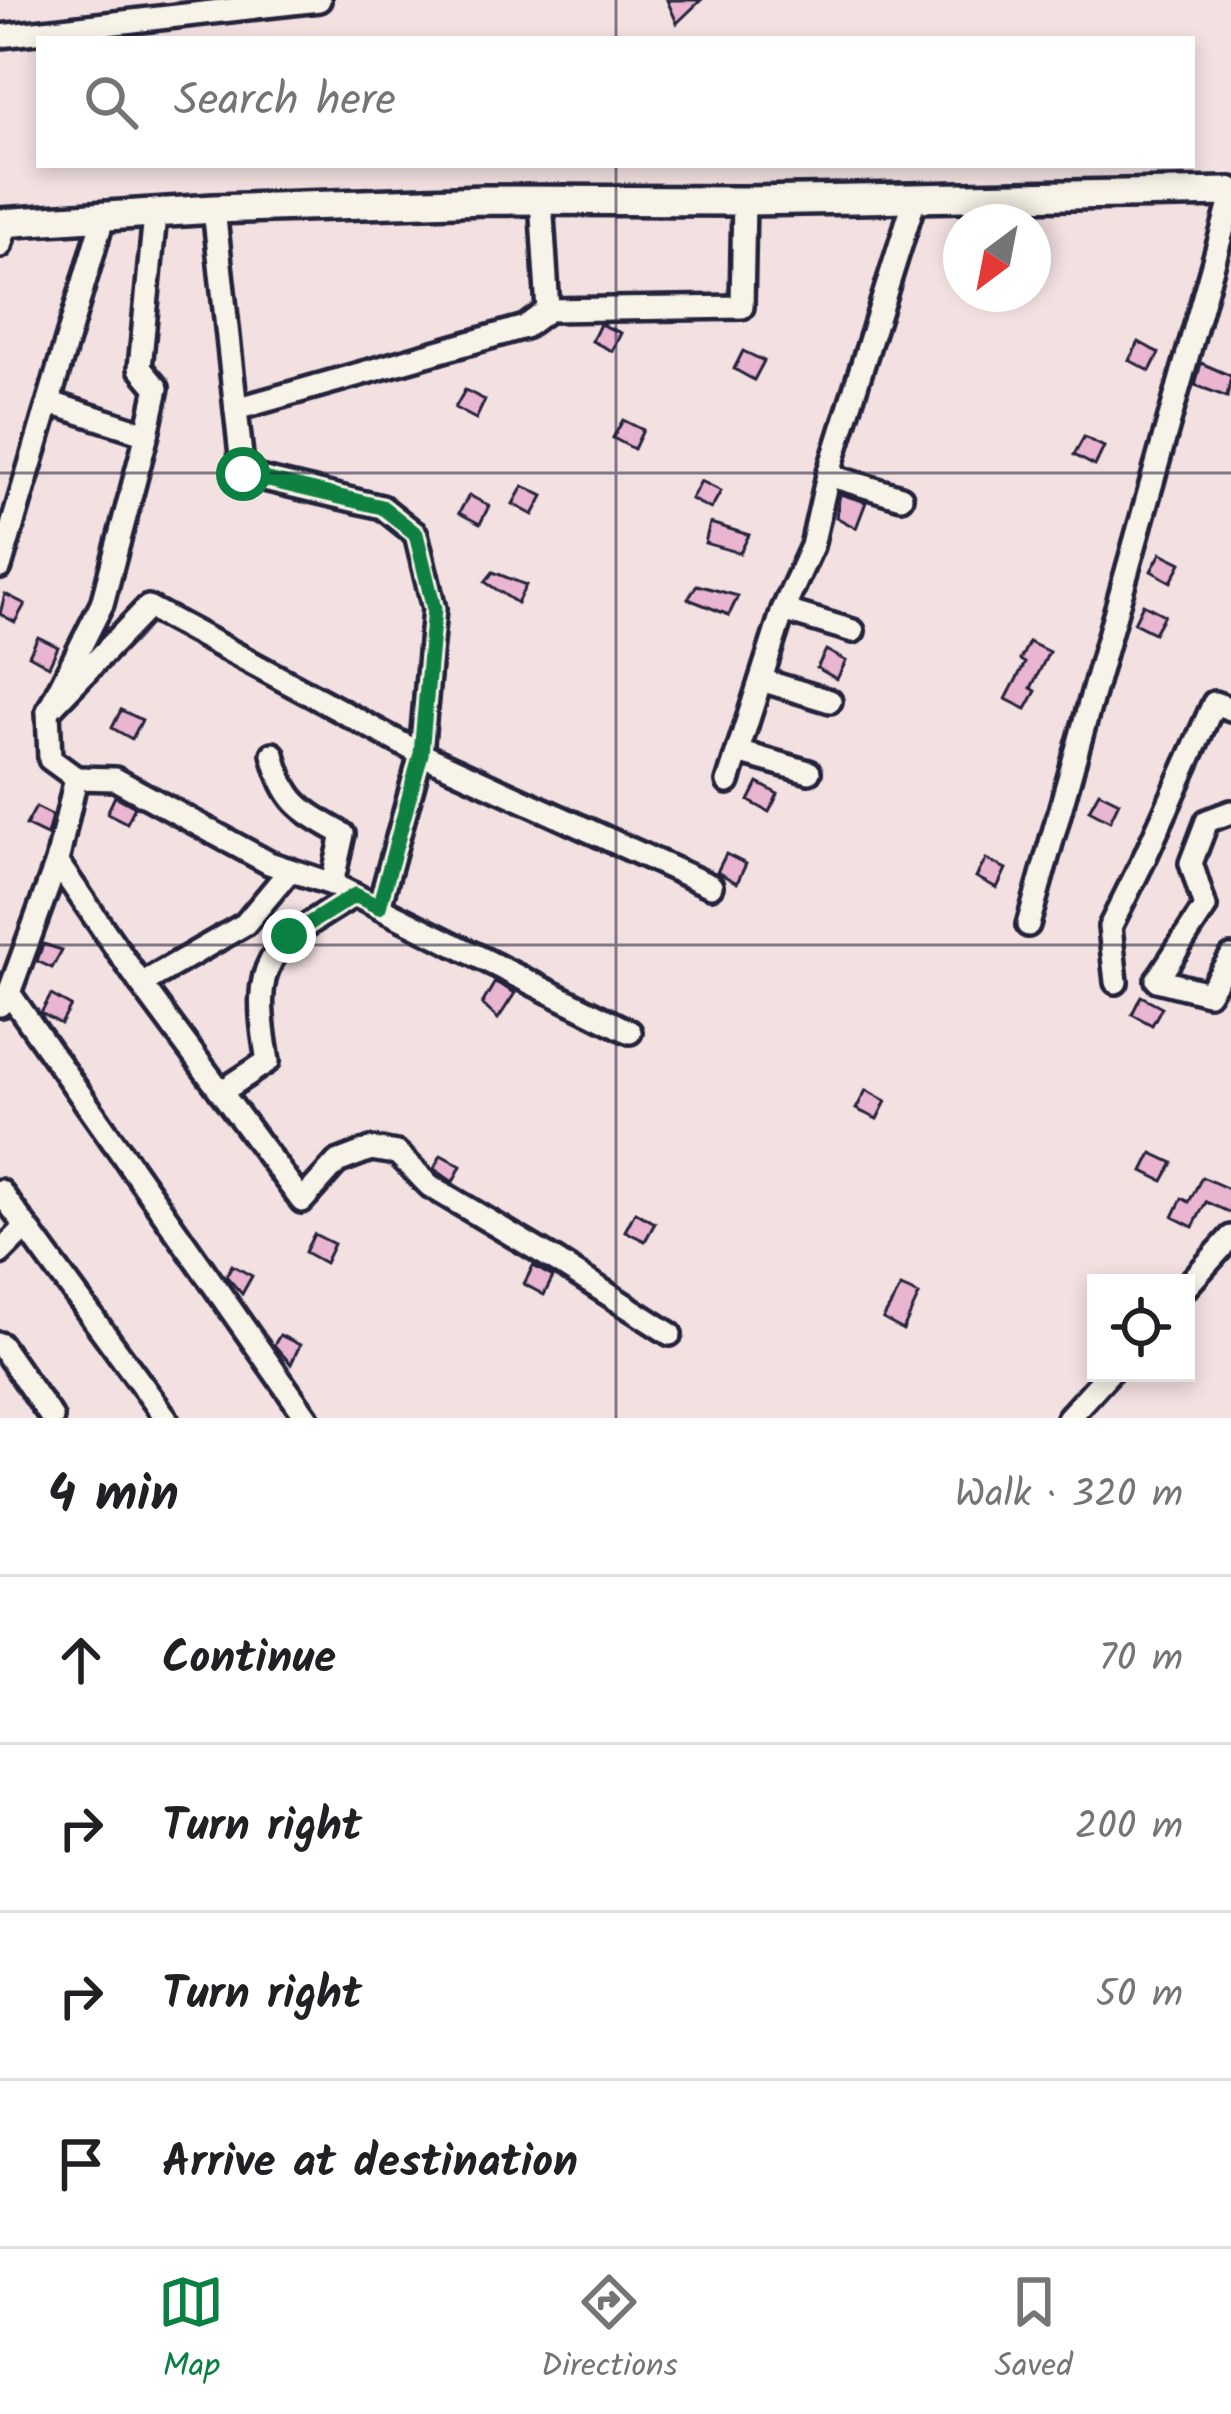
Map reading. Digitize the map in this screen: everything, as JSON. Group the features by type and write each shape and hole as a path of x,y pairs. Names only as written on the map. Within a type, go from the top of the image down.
{"main road":[{"path":"2,230 214,209 541,200 1231,196"}],"street":[{"path":"0,35 320,0"},
{"path":"1028,925 1231,196"},
{"path":"728,782 783,610 812,546 827,475 915,198"},
{"path":"541,200 548,310"},
{"path":"236,409 525,327 548,310 742,307 743,201"},
{"path":"214,209 243,474 382,507 416,534 434,609 421,754 379,907"},
{"path":"155,215 140,368 158,388 102,604 48,711 50,759 76,778 115,779 268,862 332,884 630,1032"},
{"path":"0,567 104,218"},
{"path":"51,404 147,434"},
{"path":"827,475 902,497"},
{"path":"48,711 148,607 421,754 711,886"},
{"path":"783,610 854,631"},
{"path":"761,680 830,701"},
{"path":"1116,982 1110,927 1214,703 1231,709"},
{"path":"738,752 809,772"},
{"path":"273,754 281,788 308,814 343,833 332,884"},
{"path":"76,778 57,862 5,999 307,1418"},
{"path":"1231,812 1207,821 1191,862 1204,907 1157,980 1208,993 1231,957"},
{"path":"57,862 141,985 302,1201 337,1162 371,1149 397,1153 430,1186 670,1334"},
{"path":"141,985 245,924 290,870"},
{"path":"220,1091 268,1061 261,977 270,963 289,936 355,895"},
{"path":"0,1191 166,1418"},
{"path":"0,1253 26,1227"},
{"path":"1195,1277 1231,1237"},
{"path":"0,1345 52,1418"},
{"path":"1068,1418 1100,1382"}],"building":[{"path":"667,0 701,0 677,23"},
{"path":"600,324 621,333 612,351 592,341"},
{"path":"1139,342 1159,353 1150,371 1129,360"},
{"path":"743,351 764,361 754,380 734,369"},
{"path":"1201,363 1231,376 1227,397 1195,385"},
{"path":"465,390 485,400 476,419 455,408"},
{"path":"623,420 643,430 634,449 613,438"},
{"path":"1084,437 1104,447 1095,466 1074,455"},
{"path":"701,481 721,491 711,509 691,499"},
{"path":"523,486 543,496 533,515 513,504"},
{"path":"840,494 866,502 856,528 836,517"},
{"path":"469,495 489,506 480,524 459,513"},
{"path":"710,523 749,535 740,553 705,543"},
{"path":"1161,553 1181,563 1171,582 1151,571"},
{"path":"493,572 526,585 517,603 485,582"},
{"path":"697,585 738,596 729,615 688,599"},
{"path":"5,594 25,604 15,622 0,614"},
{"path":"1143,604 1164,615 1154,633 1134,623"},
{"path":"38,637 58,647 49,666 29,655"},
{"path":"1029,642 1049,652 1026,709 1006,699 1025,663 1020,660"},
{"path":"826,650 846,661 837,679 817,668"},
{"path":"121,710 142,720 132,739 112,728"},
{"path":"758,783 778,794 769,812 749,801"},
{"path":"1099,792 1119,802 1110,821 1089,810"},
{"path":"115,796 135,807 127,823 107,813"},
{"path":"36,807 52,815 47,835 26,825"},
{"path":"726,854 746,864 737,883 717,872"},
{"path":"986,859 1006,869 997,888 976,877"},
{"path":"43,944 62,950 52,968 37,961"},
{"path":"495,982 515,993 498,1019 482,1004"},
{"path":"51,995 71,1006 61,1024 41,1013"},
{"path":"1141,996 1162,1007 1152,1025 1132,1014"},
{"path":"866,1090 886,1101 877,1119 856,1109"},
{"path":"1152,1153 1173,1163 1163,1181 1143,1171"},
{"path":"441,1155 461,1166 453,1182 434,1169"},
{"path":"1202,1177 1231,1190 1231,1213 1206,1202 1193,1227 1173,1217 1182,1198 1189,1202"},
{"path":"635,1212 655,1223 645,1241 625,1231"},
{"path":"314,1234 334,1244 325,1263 305,1252"},
{"path":"232,1265 252,1276 242,1294 226,1276"},
{"path":"533,1266 553,1277 544,1295 524,1284"},
{"path":"901,1287 919,1295 903,1330 883,1319"},
{"path":"280,1335 300,1345 291,1364 274,1345"}],"route":[{"path":"243,474 382,507 416,534 434,609 421,754 379,907 355,895 289,936"}]}
